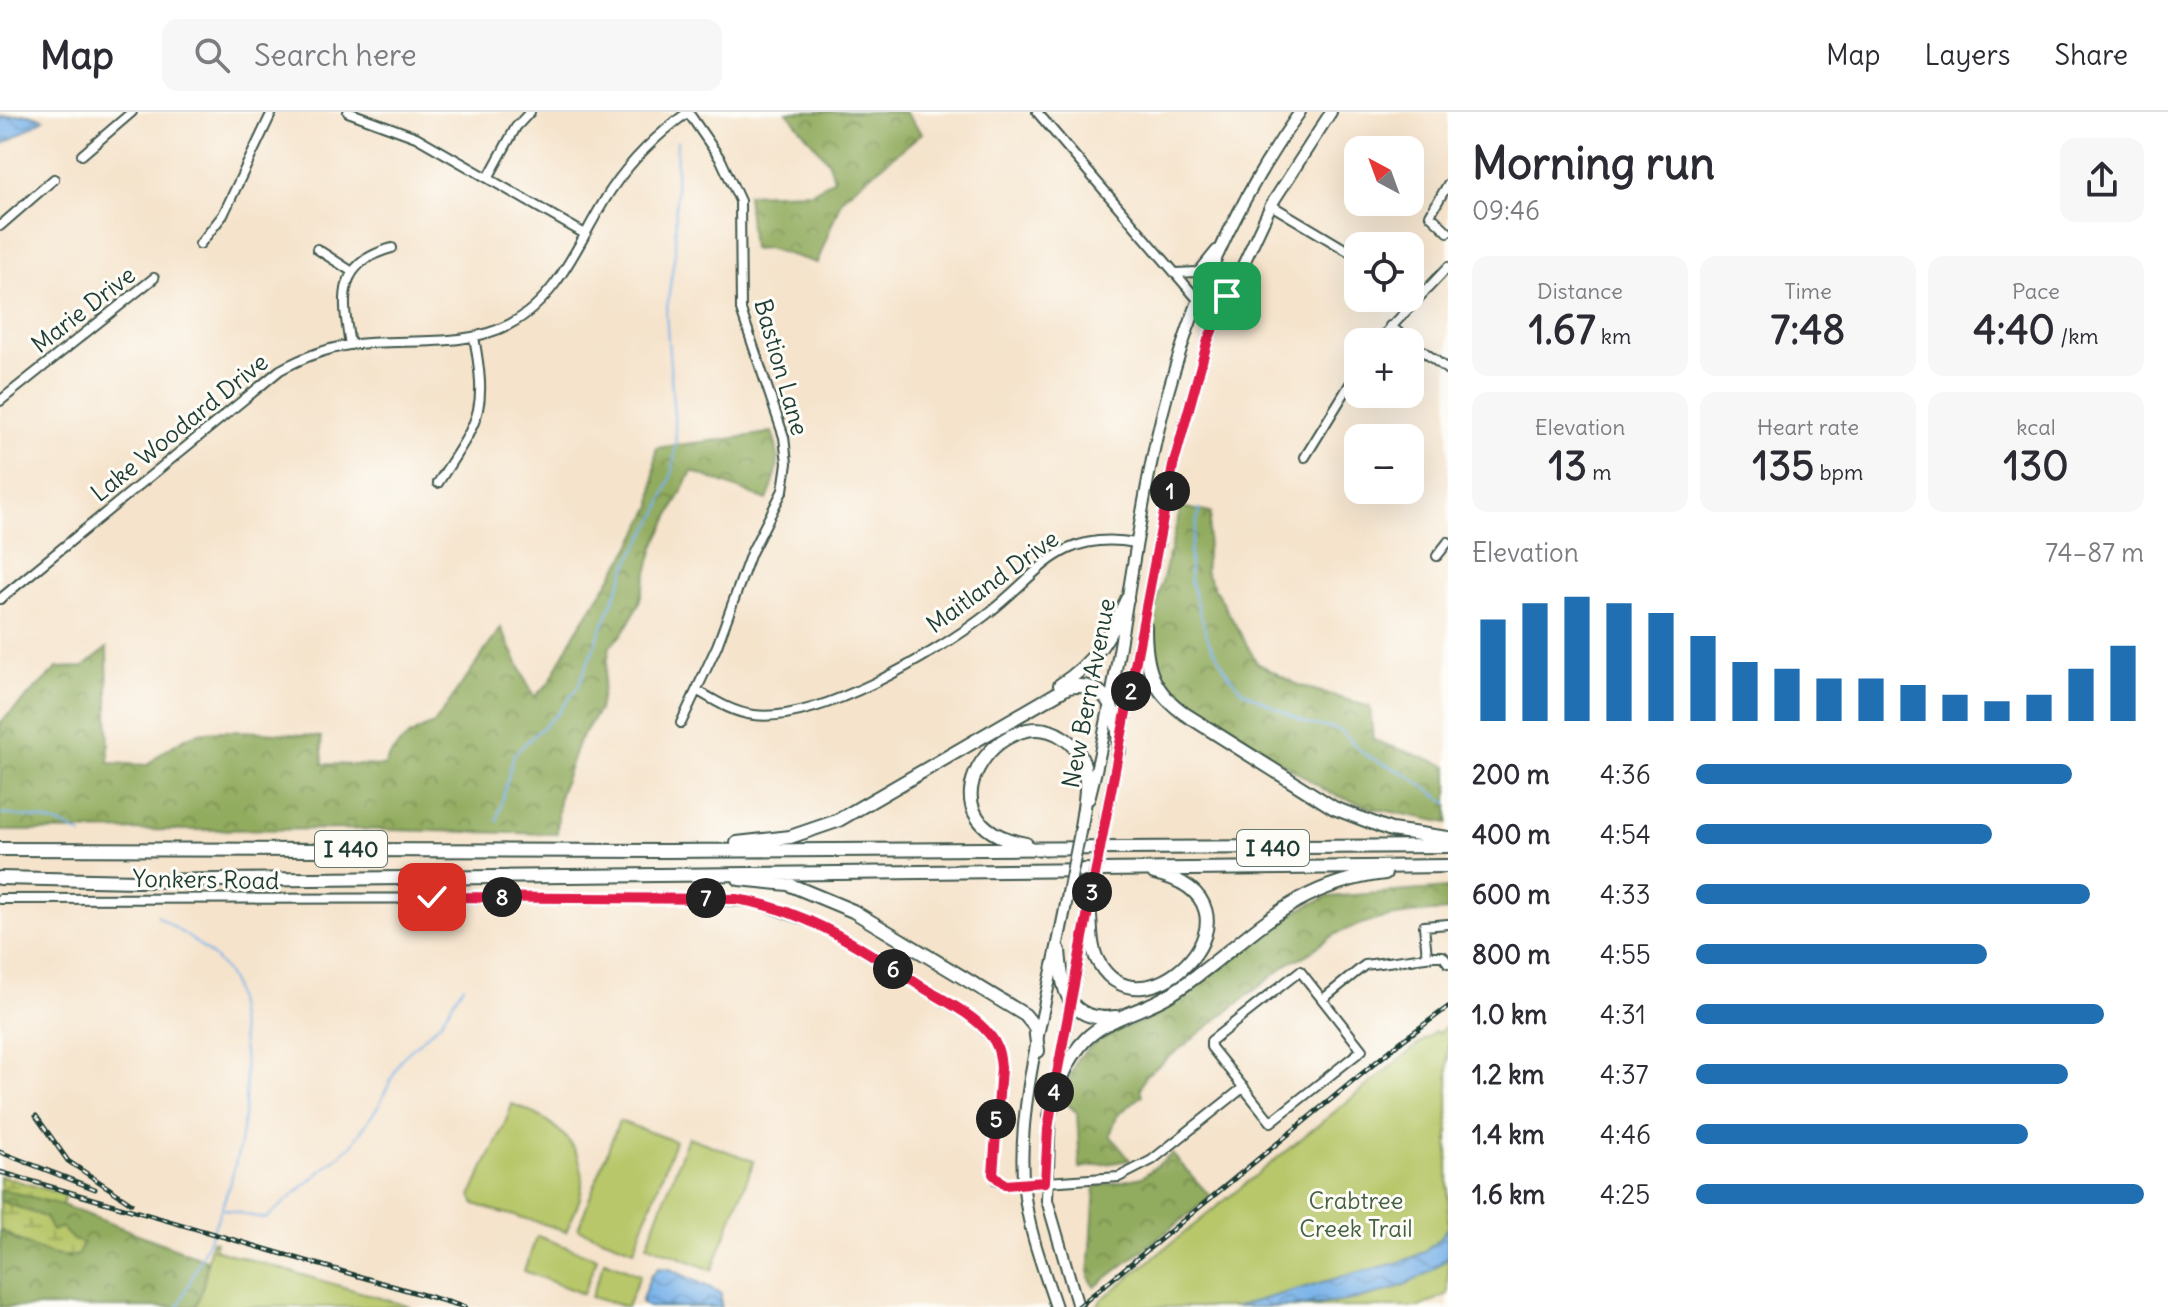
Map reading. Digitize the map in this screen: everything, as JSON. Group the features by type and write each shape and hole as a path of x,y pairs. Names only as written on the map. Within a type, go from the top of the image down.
{"highway":[{"path":"701,851 790,837 837,821 1021,712 1078,674 1095,658 1111,634 1127,599"},
{"path":"1145,627 1150,679 1164,698 1185,714 1334,808 1391,830 1448,838"},
{"path":"1021,712 1076,686 1095,689 1109,700 1119,722 1119,751"},
{"path":"1057,849 1003,838 980,821 971,801 970,786 975,771 989,753 1027,730 1044,729 1069,742 1084,769 1081,827"},
{"name":"I 440","path":"0,849 701,851 1448,846"},
{"path":"1049,1116 1067,1066 1080,1045 1101,1027 1169,996 1251,930 1306,896 1357,878 1448,866"},
{"name":"I 440","path":"0,878 137,881 692,875 761,871 1448,866"},
{"path":"1090,902 1095,955 1114,979 1128,986 1145,987 1159,984 1181,970 1200,948 1205,934 1206,915 1200,898 1177,879 1131,868"},
{"path":"692,875 788,884 853,911 1025,1015 1035,1027 1038,1051"},
{"path":"1059,950 1062,983 1071,1003 1097,1018 1128,1016"}],"main road":[{"name":"New Bern Avenue","path":"1056,1307 1038,1257 1023,1185 1025,1125 1081,827 1109,700 1136,543 1163,411 1199,301 1225,241 1258,178 1300,112"},
{"name":"New Bern Avenue","path":"1078,1307 1049,1213 1045,1182 1049,1116 1181,432 1219,313 1271,205 1331,112"},
{"path":"1199,301 1219,313"}],"street":[{"path":"82,155 132,112"},
{"path":"200,244 223,215 272,112"},
{"path":"348,112 416,137 585,234"},
{"path":"488,178 516,127 530,112"},
{"name":"Lake Woodard Drive","path":"0,599 271,376 305,357 350,345 474,337 509,325 535,306 556,282 628,167 688,112"},
{"name":"Bastion Lane","path":"681,723 698,691 744,569 783,490 787,463 784,437 741,310 740,201 721,160 688,112"},
{"path":"1037,112 1199,301"},
{"path":"0,226 54,179"},
{"path":"1448,184 1435,201 1430,215 1448,232"},
{"path":"1271,205 1344,249"},
{"path":"1175,273 1201,270 1225,241"},
{"path":"350,345 343,303 351,271 371,255 392,248"},
{"path":"317,249 351,271"},
{"path":"1424,287 1448,267"},
{"name":"Marie Drive","path":"1,398 154,278"},
{"path":"1401,312 1390,326 1448,370"},
{"path":"438,483 469,433 481,401 483,382 474,337"},
{"path":"1305,457 1344,394"},
{"name":"Maitland Drive","path":"698,691 734,710 754,715 802,710 869,686 943,643 987,615 1061,550 1101,539 1136,543"},
{"path":"1437,556 1448,542"},
{"name":"Yonkers Road","path":"0,899 675,898 736,899 778,908 826,928 963,1013 988,1033 1000,1053 1001,1068 993,1174 1000,1183 1023,1185"},
{"path":"1427,956 1424,926 1448,924"},
{"path":"1323,999 1365,965 1427,956 1443,956 1448,963"},
{"path":"1300,971 1323,999 1362,1050 1271,1122 1211,1047 1211,1041 1300,971"},
{"path":"1023,1185 1119,1177 1137,1169 1244,1087"}],"green space":[{"path":"787,112 905,112 922,133 842,198 817,263 767,248 752,249 747,194 812,192 834,179 828,161"},
{"path":"772,432 777,466 767,500 692,471 654,547 638,606 623,633 610,646 599,710 578,743 559,797 557,834 351,829 0,831 0,723 57,668 83,667 107,648 109,763 148,765 170,747 195,734 238,731 321,737 323,764 384,766 405,740 434,724 501,628 534,697 549,683 575,633 630,548 652,506 656,448"},
{"path":"1181,507 1211,513 1205,571 1257,663 1298,685 1370,707 1373,740 1448,766 1448,823 1368,807 1330,793 1206,715 1164,678 1153,649 1151,626"},
{"path":"1448,888 1448,911 1405,915 1363,924 1336,934 1293,960 1145,1076 1140,1089 1142,1095 1117,1116 1110,1135 1130,1160 1080,1168 1077,1113 1062,1099 1077,1059 1106,1033 1153,1018 1285,916 1327,897"},
{"name":"Crabtree Creek Trail","path":"1448,1025 1448,1294 1420,1307 1097,1307 1101,1300 1435,1031 1438,1033"},
{"path":"512,1104 550,1124 570,1143 577,1155 582,1190 566,1232 475,1204 471,1196"},
{"path":"619,1121 675,1141 634,1250 578,1229"},
{"path":"688,1137 754,1161 712,1270 647,1245"},
{"path":"1172,1154 1211,1197 1095,1287 1089,1277 1095,1187 1142,1177"},
{"path":"0,1176 65,1195 62,1205 0,1189"},
{"path":"0,1189 62,1205 206,1260 207,1279 195,1307 0,1307 0,1230 17,1241 69,1258 73,1240 51,1231 45,1217 0,1201"},
{"path":"0,1201 45,1217 52,1231 61,1227 73,1240 83,1243 78,1255 48,1253 0,1230"},
{"path":"537,1236 597,1258 583,1294 524,1271"},
{"path":"212,1241 216,1242 214,1249 411,1307 195,1307 204,1283"},
{"path":"605,1261 640,1275 627,1307 591,1297"}],"water":[{"path":"29,114 44,119 0,146 0,117"},
{"path":"1448,1226 1448,1258 1426,1274 1401,1286 1348,1301 1236,1307 1406,1260 1429,1248"},
{"path":"658,1268 670,1269 721,1293 721,1307 649,1307 641,1302 650,1277"}],"waterway":[{"path":"497,821 514,754 558,713 578,687 629,561 658,513 673,471 676,441 666,314 675,252 677,141"},
{"path":"1200,508 1190,550 1190,580 1209,642 1229,675 1243,691 1308,724 1340,730 1365,755 1406,774 1448,803"},
{"path":"0,814 53,822 82,835"},
{"path":"157,915 207,951 230,979 245,1065 245,1102 233,1172 209,1239 178,1307"},
{"path":"223,1209 265,1219 351,1146 379,1105 401,1059 440,1023 463,986"}],"railway":[{"path":"1078,1307 1403,1040 1448,1007"},
{"path":"36,1116 68,1161 131,1203"},
{"path":"0,1152 95,1189"},
{"path":"0,1172 465,1307"}],"route":[{"path":"432,897 736,899 778,908 811,920 976,1021 988,1033 1000,1053 1001,1068 993,1174 997,1181 1005,1185 1045,1182 1048,1129 1056,1079 1145,627 1173,466 1208,340 1227,296"}]}
